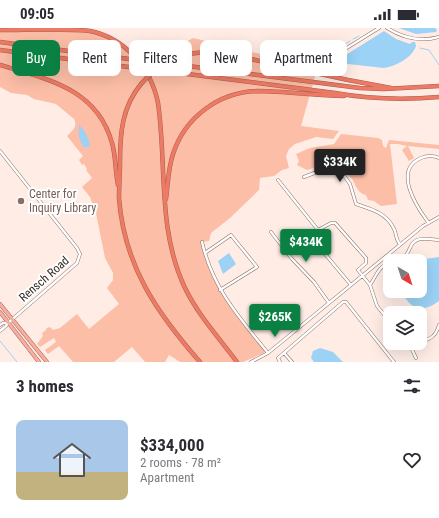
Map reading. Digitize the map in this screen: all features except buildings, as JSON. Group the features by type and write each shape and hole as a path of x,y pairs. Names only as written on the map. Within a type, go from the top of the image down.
{"highway":[{"path":"0,30 75,30 93,32 115,40 136,58 151,80 157,98 160,117 163,184 170,246 177,268 184,286 201,315 236,360"},
{"path":"0,42 346,86 378,89 439,86"},
{"path":"0,50 354,96"},
{"path":"119,193 120,144 123,121 130,100 151,73 174,59 188,54 205,52 222,53 392,88"},
{"path":"0,65 63,85 78,94 91,106 102,120 111,139 114,152 122,217 126,238 136,268 155,305 177,336 200,362"},
{"path":"166,206 170,162 178,141 193,119 214,103 235,94 257,91 414,99 439,97"}],"main road":[{"path":"0,304 47,362"},
{"path":"0,312 39,362"}],"street":[{"path":"347,48 379,28"},
{"path":"387,28 399,34 413,38 427,39 439,37"},
{"name":"Rensch Road","path":"0,151 77,248 80,254 77,263 0,331"},
{"path":"428,222 413,200 408,180 408,172 410,166 416,160 426,156 434,156 439,158"},
{"path":"304,177 322,170 329,170 345,177 350,184 356,204 375,210 384,216 394,227 397,241 400,244"},
{"path":"278,180 318,230"},
{"path":"251,362 268,353 400,244 428,222 439,217"},
{"path":"351,285 315,242 315,237 318,230 331,222 336,223 366,258 366,263 358,270 370,285 377,306 383,313"},
{"path":"271,232 292,259 314,282 329,303"},
{"path":"205,253 231,235 257,267 220,290"},
{"path":"408,254 410,246 416,240 439,240"},
{"path":"202,242 212,273 220,290 230,306 268,353"},
{"path":"370,285 383,266"},
{"path":"280,362 278,358 284,352 306,335 343,302 346,302 394,362"},
{"name":"Rensch Road","path":"0,326 3,323 8,323"},
{"path":"427,340 435,335 439,325"},
{"path":"412,350 416,358"},
{"path":"284,352 292,362"}],"shaded area":[{"path":"0,30 75,30 102,35 111,40 68,40 68,76 121,76 121,46 129,50 129,76 192,76 192,40 190,40 193,38 201,40 200,40 200,76 252,76 252,52 260,54 260,76 315,76 301,126 339,131 333,139 316,137 295,144 289,149 286,156 289,168 282,170 274,176 260,178 259,190 230,218 211,233 209,241 202,242 220,291 265,349 264,353 243,362 180,362 169,355 165,362 145,362 132,347 114,362 73,362 59,346 48,354 45,350 56,342 54,338 40,347 37,344 43,336 42,333 47,328 50,327 53,330 60,328 77,314 89,329 119,304 107,288 113,280 113,273 105,258 96,213 90,197 82,187 92,178 86,170 87,169 84,164 82,165 79,160 83,156 67,136 75,127 74,119 56,104 34,99 27,95 11,93 0,87"},
{"path":"341,134 378,138 382,140 383,146 386,148 389,140 439,145 439,149 408,146 414,158 409,161 402,150 407,146 390,144 397,204 381,206 374,201 368,200 366,195 359,191 350,176 340,169 333,166 323,165 307,170 297,165 299,161 296,154 310,148 334,144"}],"water":[{"path":"399,28 435,28 437,30 436,32 416,34"},
{"path":"384,31 396,39 410,44 415,42 416,46 411,54 403,61 384,68 347,64 347,54"},
{"path":"79,125 87,137 90,146 88,147 83,147 79,137"},
{"path":"229,253 236,264 223,274 218,261"},
{"path":"439,257 439,301 427,307 413,306 406,298 427,298 427,259"},
{"path":"320,348 333,352 343,362 314,362 311,358 313,351"}],"waterway":[{"path":"353,39 359,36"},
{"path":"420,48 429,50 439,65"},
{"path":"0,341 17,362"}],"place":[{"name":"Center for Inquiry Library","path":"21,201"}]}
